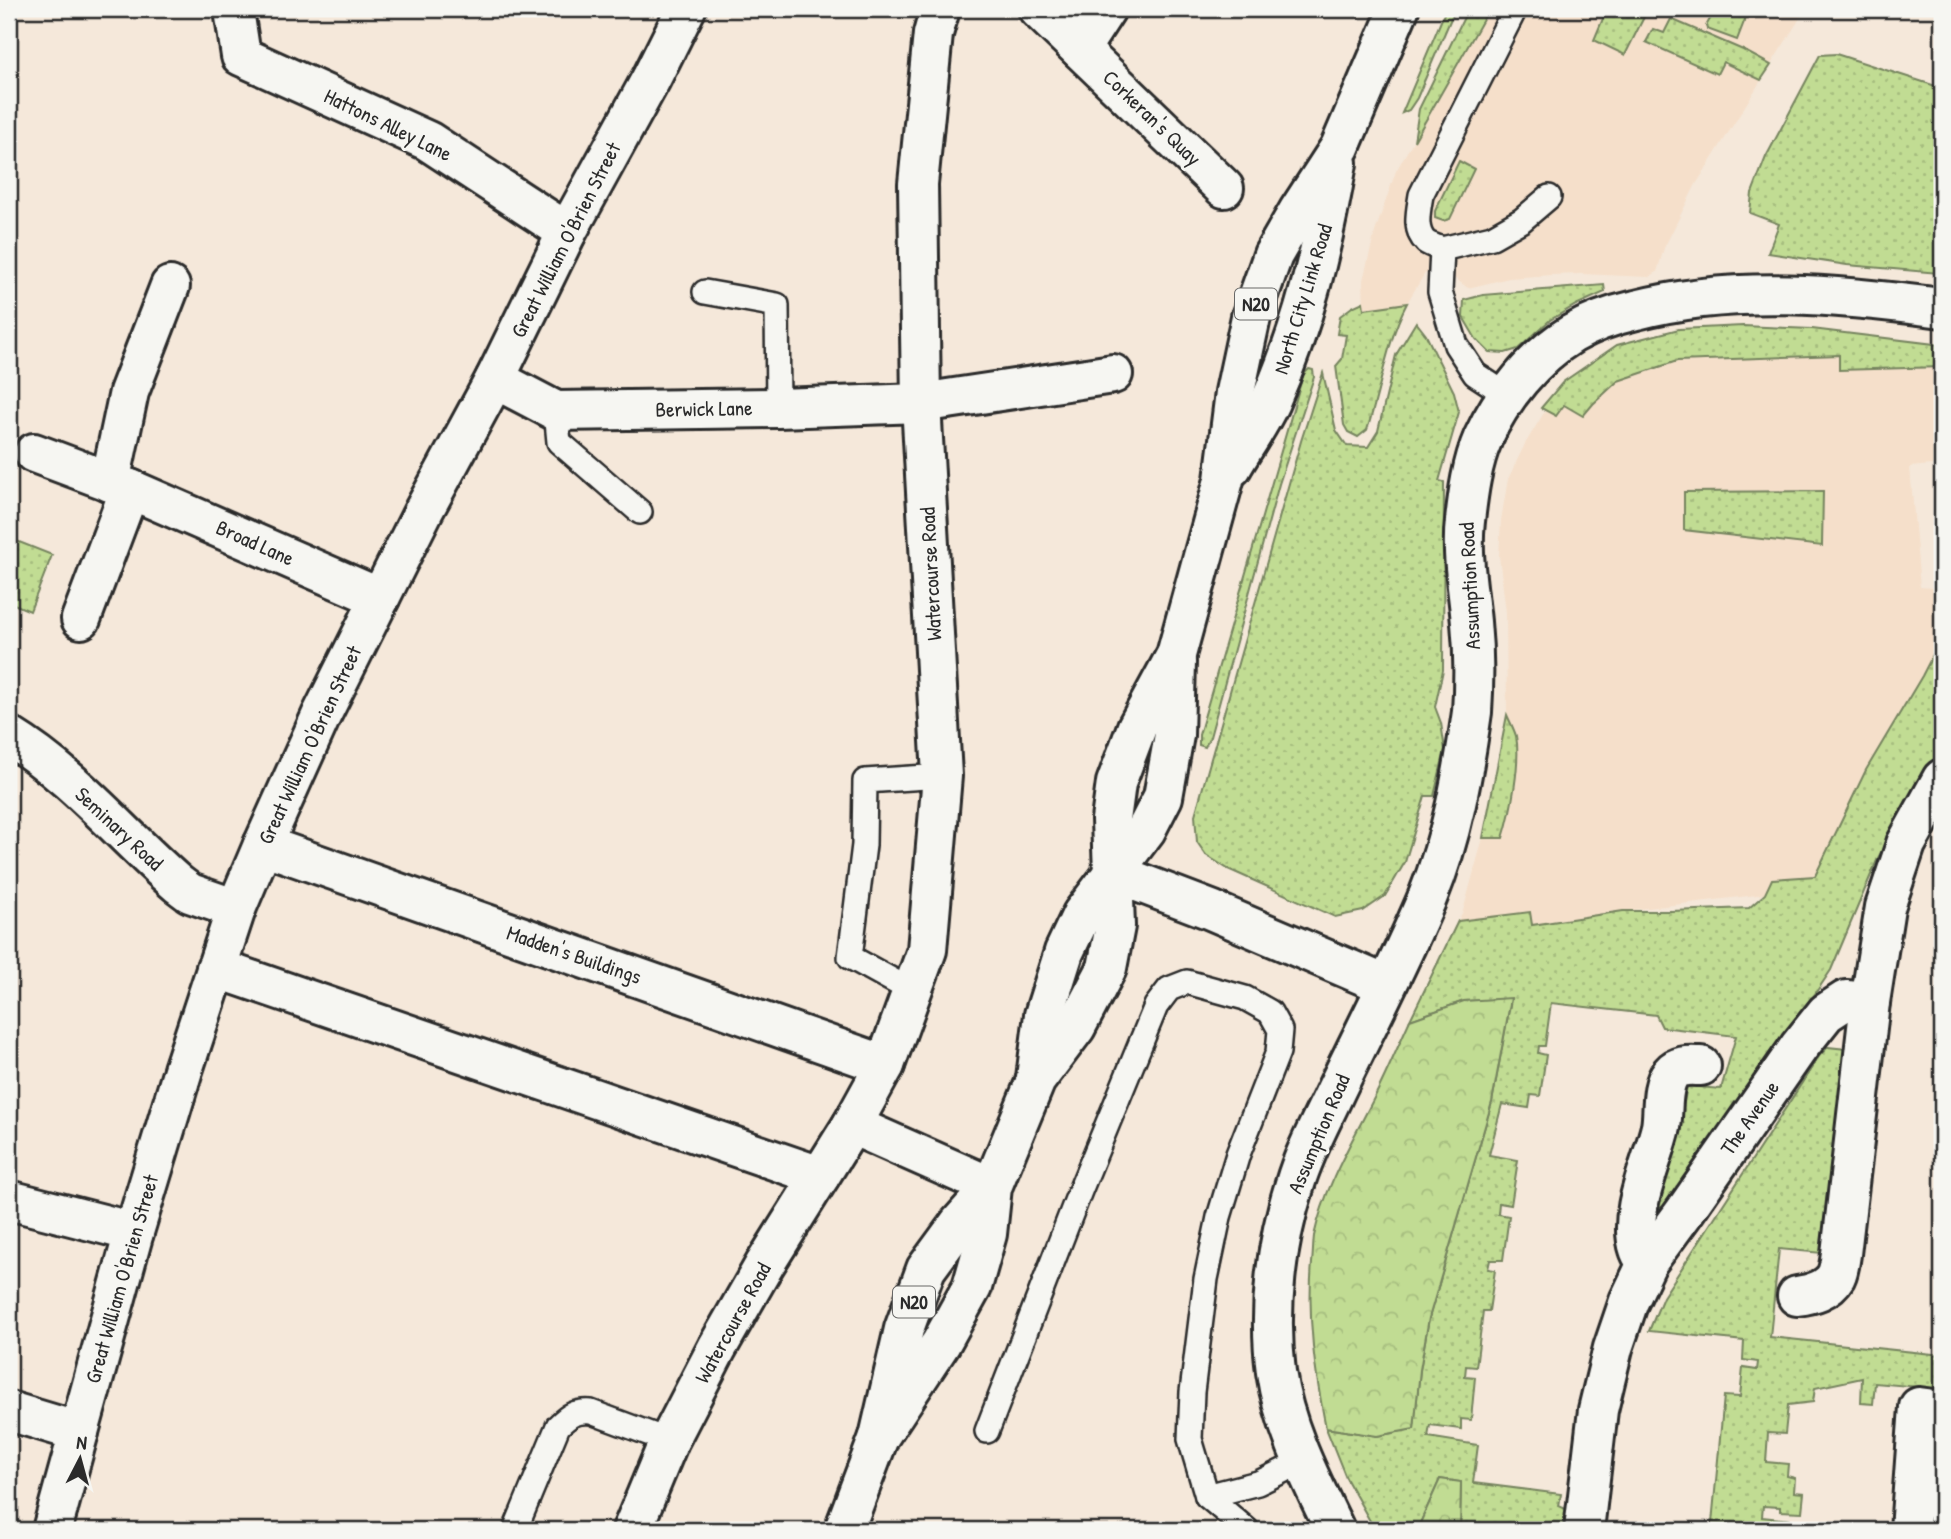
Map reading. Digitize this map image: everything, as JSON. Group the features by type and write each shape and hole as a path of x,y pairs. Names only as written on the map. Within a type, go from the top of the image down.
{"main road":[{"name":"Great William O'Brien Street","path":"52,1530 134,1232 216,968 262,845 322,714 424,510 495,379 567,232 686,9"},
{"name":"Watercourse Road","path":"632,1530 669,1441 724,1336 765,1264 852,1125 885,1065 927,950 942,776 921,403 918,184 933,34 940,9"},
{"name":"Corkeran's Quay","path":"1038,9 1224,188"},
{"path":"1080,48 1105,9"},
{"name":"North City Link Road","path":"844,1530 879,1437 941,1343 972,1287 987,1234 992,1187 1036,1080 1044,1015 1064,952 1082,914 1146,830 1163,797 1174,735 1176,655 1224,480 1235,392 1251,317 1273,255 1340,147 1399,9"},
{"name":"Hattons Alley Lane","path":"234,10 241,55 428,141 567,232"},
{"path":"80,619 120,485 129,392 170,286"},
{"name":"Assumption Road","path":"1335,1530 1303,1461 1285,1413 1276,1373 1276,1272 1295,1183 1428,895 1457,805 1472,712 1474,662 1464,524 1482,441 1507,395 1537,362 1572,334 1615,315 1668,301 1795,294 1942,308"},
{"path":"921,403 1113,374"},
{"name":"Berwick Lane","path":"495,379 556,411 921,403"},
{"name":"Broad Lane","path":"34,453 120,485 380,598"},
{"name":"Seminary Road","path":"9,736 45,761 178,884 190,893 236,909"},
{"path":"1797,1296 1814,1294 1837,1276 1882,919 1906,844 1942,779"},
{"name":"Madden's Buildings","path":"262,845 885,1065"},
{"path":"1114,873 1223,915 1386,985"},
{"path":"216,968 820,1175"},
{"name":"The Avenue","path":"1584,1530 1598,1409 1613,1348 1629,1301 1647,1263 1799,1047 1826,1013 1846,1000 1870,1002"},
{"path":"1647,1263 1639,1250 1636,1232 1638,1211 1644,1180 1661,1127 1666,1085 1671,1072 1683,1065 1701,1066"},
{"path":"852,1125 992,1187"},
{"path":"9,1200 134,1232"},
{"path":"1910,1530 1919,1407 1942,1410"},
{"path":"9,1411 79,1432"}],"lane":[{"path":"1515,9 1421,195 1419,231 1426,242 1443,249 1492,237 1522,220 1549,197"},
{"path":"1443,249 1440,292 1456,345 1475,374 1507,395"},
{"path":"705,292 777,305 778,408"},
{"path":"556,411 559,442 640,512"},
{"path":"912,991 850,957 864,845 865,780 942,776"},
{"path":"987,1431 1080,1191 1156,1006 1169,989 1187,982 1245,998 1270,1012 1280,1030 1278,1052 1238,1154 1219,1217 1206,1279 1192,1392 1190,1440 1208,1496 1247,1530"},
{"path":"515,1530 558,1426 568,1416 578,1411 591,1412 669,1441"},
{"path":"1208,1496 1258,1483 1303,1461"}],"shaded area":[{"path":"1491,9 1787,9 1802,15 1695,186 1664,248 1657,272 1649,277 1581,274 1509,278 1468,288 1454,278 1425,273 1407,303 1364,309 1363,280 1375,232 1396,171"},
{"path":"1743,326 1812,329 1942,345 1942,464 1910,467 1920,587 1942,589 1942,637 1866,770 1815,876 1772,879 1765,894 1532,925 1530,912 1458,921 1483,838 1507,715 1506,612 1499,556 1501,520 1508,479 1545,411 1541,408 1563,382 1617,345 1679,329"}],"green space":[{"path":"1446,9 1455,9 1417,98 1409,110 1402,113"},
{"path":"1468,9 1491,9 1414,141 1419,109"},
{"path":"1607,9 1648,9 1625,55 1594,40"},
{"path":"1709,9 1747,9 1737,40 1707,29 1714,12"},
{"path":"1671,19 1771,65 1761,80 1723,62 1717,74 1646,42 1653,29 1664,33"},
{"path":"1836,54 1942,88 1942,270 1939,273 1847,265 1768,253 1779,224 1750,213 1752,193 1766,157 1820,55"},
{"path":"1459,161 1474,169 1450,219 1443,221 1435,218 1435,211"},
{"path":"1604,285 1605,292 1550,320 1518,349 1505,353 1489,352 1476,339 1463,317 1464,300 1483,295"},
{"path":"1363,302 1364,309 1407,303 1389,350 1367,430 1358,437 1348,432 1344,425 1336,366 1342,359 1346,335 1337,334 1340,316"},
{"path":"1416,322 1426,335 1454,392 1459,412 1439,481 1444,482 1443,670 1435,707 1441,723 1445,750 1434,796 1425,796 1405,862 1385,896 1363,911 1335,917 1228,869 1206,855 1197,842 1195,815 1301,441 1323,373 1336,430 1347,446 1368,447 1378,431 1396,355"},
{"path":"1743,326 1812,329 1942,345 1942,367 1839,370 1839,355 1677,361 1618,381 1583,416 1564,405 1556,416 1541,408 1563,382 1617,345 1679,329"},
{"path":"1309,369 1313,370 1314,377 1279,484 1210,737 1205,747 1199,745 1199,735 1303,375"},
{"path":"1823,491 1822,546 1684,530 1684,492"},
{"path":"9,538 52,555 30,611 9,602"},
{"path":"1942,637 1942,751 1878,858 1831,970 1736,1112 1665,1209 1658,1207 1658,1198 1678,1134 1687,1086 1721,1089 1736,1036 1662,1027 1656,1015 1551,1003 1545,1046 1539,1046 1538,1053 1546,1055 1540,1096 1531,1095 1529,1108 1502,1104 1489,1155 1518,1160 1511,1205 1499,1203 1498,1214 1509,1216 1503,1260 1490,1260 1488,1269 1495,1270 1489,1311 1483,1311 1476,1367 1466,1366 1465,1376 1475,1377 1471,1420 1461,1419 1461,1429 1430,1425 1428,1437 1478,1445 1473,1483 1561,1494 1559,1506 1568,1510 1566,1530 1460,1530 1461,1482 1440,1479 1417,1530 1375,1530 1346,1478 1326,1428 1377,1436 1414,1429 1429,1318 1492,1102 1511,999 1464,1001 1410,1020 1458,921 1530,912 1532,925 1623,911 1749,908 1765,894 1772,879 1815,876 1866,770"},
{"path":"1507,715 1515,733 1517,747 1512,802 1503,838 1483,838"},
{"path":"1511,998 1492,1102 1429,1318 1414,1429 1377,1436 1326,1428 1313,1346 1311,1284 1314,1236 1332,1182 1410,1020 1464,1001"},
{"path":"1828,1047 1846,1049 1822,1253 1779,1249 1770,1337 1942,1355 1942,1389 1875,1383 1873,1404 1861,1403 1862,1378 1815,1388 1813,1402 1788,1405 1785,1434 1768,1433 1766,1462 1788,1464 1787,1476 1795,1478 1794,1492 1804,1493 1802,1512 1780,1511 1780,1507 1763,1506 1762,1517 1801,1521 1800,1530 1732,1530 1732,1525 1712,1523 1724,1396 1740,1397 1743,1368 1757,1370 1758,1362 1743,1360 1744,1341 1649,1331 1663,1297 1820,1055"},
{"path":"1440,1479 1461,1482 1460,1530 1417,1530"}]}
